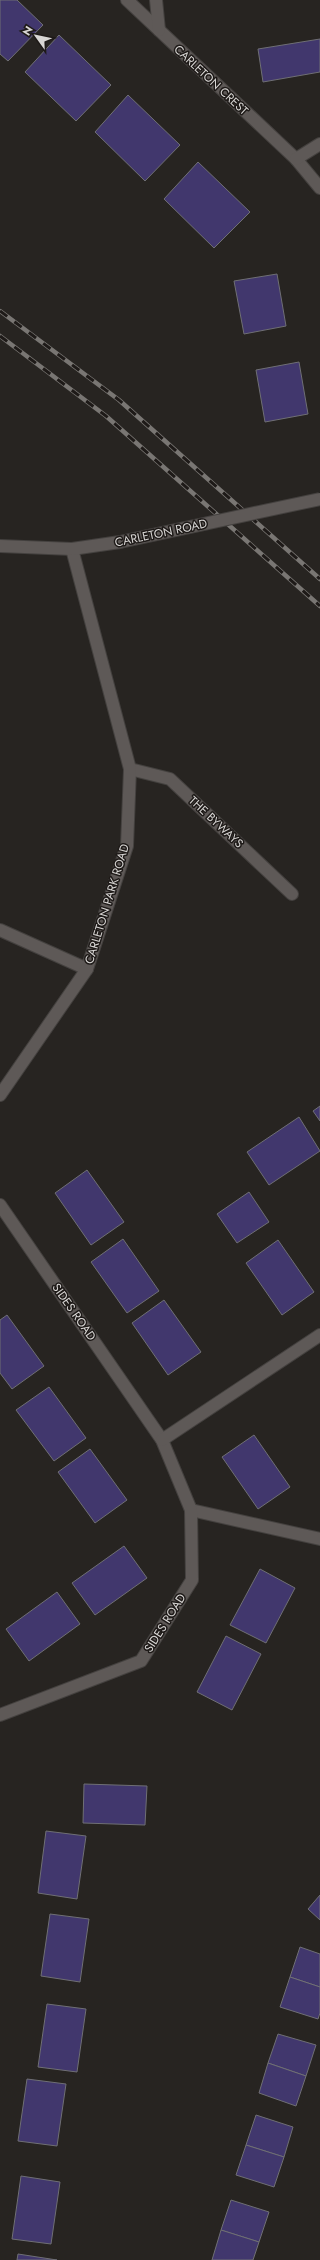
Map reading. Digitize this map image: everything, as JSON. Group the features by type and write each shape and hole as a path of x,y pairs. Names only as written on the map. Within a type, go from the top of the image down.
{"street":[{"name":"CARLETON CREST","path":"127,0 296,159 320,188"},
{"path":"156,0 158,30"},
{"path":"296,159 320,144"},
{"name":"CARLETON ROAD","path":"0,546 72,549 120,542 320,500"},
{"name":"CARLETON PARK ROAD","path":"0,1095 87,969 127,846 130,769 72,549"},
{"name":"THE BYWAYS","path":"130,769 170,779 292,894"},
{"path":"0,930 87,969"},
{"name":"SIDES ROAD","path":"0,1205 162,1440 192,1510 192,1580 141,1661 0,1714"},
{"path":"162,1440 320,1336"},
{"path":"192,1510 320,1539"}],"building":[{"path":"0,0 17,0 43,25 8,61 0,54"},
{"path":"59,35 111,85 76,121 25,72"},
{"path":"320,39 320,72 263,82 258,49"},
{"path":"128,95 180,145 145,181 95,132"},
{"path":"198,162 250,212 214,248 164,199"},
{"path":"277,274 286,326 244,334 234,281"},
{"path":"299,362 308,414 265,422 256,370"},
{"path":"320,1106 320,1121 313,1111"},
{"path":"299,1117 320,1151 269,1185 247,1152"},
{"path":"87,1170 124,1222 91,1245 55,1193"},
{"path":"249,1192 269,1222 237,1243 217,1214"},
{"path":"123,1239 159,1291 127,1313 91,1262"},
{"path":"278,1240 314,1292 282,1315 246,1263"},
{"path":"164,1300 201,1352 168,1375 132,1323"},
{"path":"7,1315 44,1366 12,1389 0,1373 0,1320"},
{"path":"49,1387 86,1438 54,1461 16,1410"},
{"path":"254,1435 290,1487 258,1509 222,1457"},
{"path":"90,1449 127,1500 95,1523 58,1472"},
{"path":"124,1546 147,1578 95,1615 72,1583"},
{"path":"260,1569 295,1588 266,1643 230,1625"},
{"path":"57,1592 80,1624 29,1661 6,1629"},
{"path":"226,1636 261,1654 232,1710 197,1692"},
{"path":"84,1784 147,1786 145,1825 83,1823"},
{"path":"46,1831 86,1836 77,1899 38,1893"},
{"path":"320,1895 320,1920 308,1909"},
{"path":"50,1914 89,1919 80,1982 41,1976"},
{"path":"300,1947 320,1954 320,1987 290,1977"},
{"path":"290,1977 320,1987 320,2013 318,2019 280,2007"},
{"path":"47,2004 86,2009 77,2072 38,2067"},
{"path":"278,2034 316,2045 306,2076 268,2063"},
{"path":"268,2063 306,2076 296,2106 259,2093"},
{"path":"27,2079 66,2084 57,2146 18,2141"},
{"path":"256,2115 293,2127 284,2157 246,2145"},
{"path":"246,2145 284,2157 274,2187 236,2175"},
{"path":"21,2176 60,2182 51,2244 12,2239"},
{"path":"231,2200 269,2212 259,2242 221,2230"},
{"path":"221,2230 259,2242 253,2260 212,2260"},
{"path":"18,2254 57,2260 17,2260"}],"railway":[{"path":"0,311 119,400 320,579"},
{"path":"0,336 106,416 320,606"}]}
